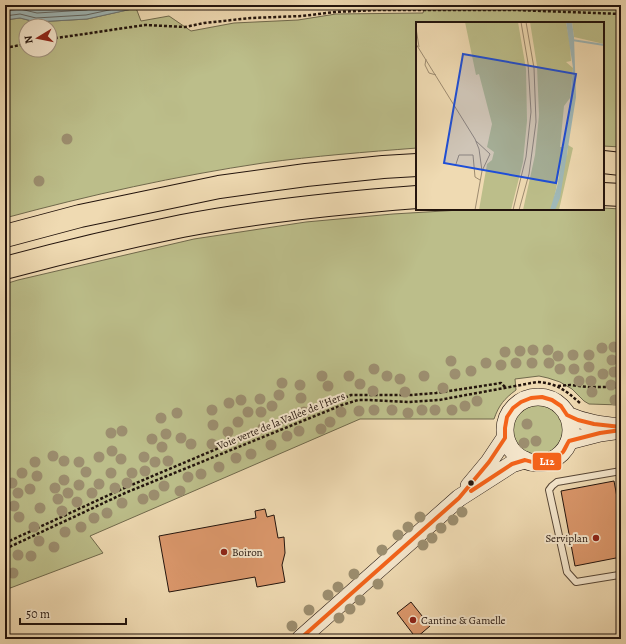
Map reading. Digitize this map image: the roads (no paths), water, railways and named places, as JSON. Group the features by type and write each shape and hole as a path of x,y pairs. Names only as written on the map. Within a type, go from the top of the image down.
{"highway":[{"path":"604,162 621,164"},
{"path":"5,236 80,216 219,187 306,175 416,165"},
{"path":"604,194 621,195"},
{"path":"5,268 57,254 183,226 316,206 416,197"}],"street":[{"path":"542,397 552,400 561,406 567,415 571,433 569,441 563,452 554,459 543,463 532,463 514,454 508,446 505,438 507,417 513,408 521,402 531,398 542,397"},
{"path":"567,415 578,420 594,424 621,428"},
{"path":"569,441 621,428"},
{"path":"300,639 459,498 489,462 505,438"},
{"path":"459,498 512,464 525,460"}],"lane":[{"path":"619,575 576,582 568,572 549,490 557,482 621,471"}],"water":[{"path":"5,5 150,5 87,19 58,21 58,18 18,18 5,20"}],"place":[{"name":"Serviplan","path":"596,538"},
{"name":"Boiron","path":"224,552"},
{"name":"Cantine & Gamelle","path":"413,620"}]}
